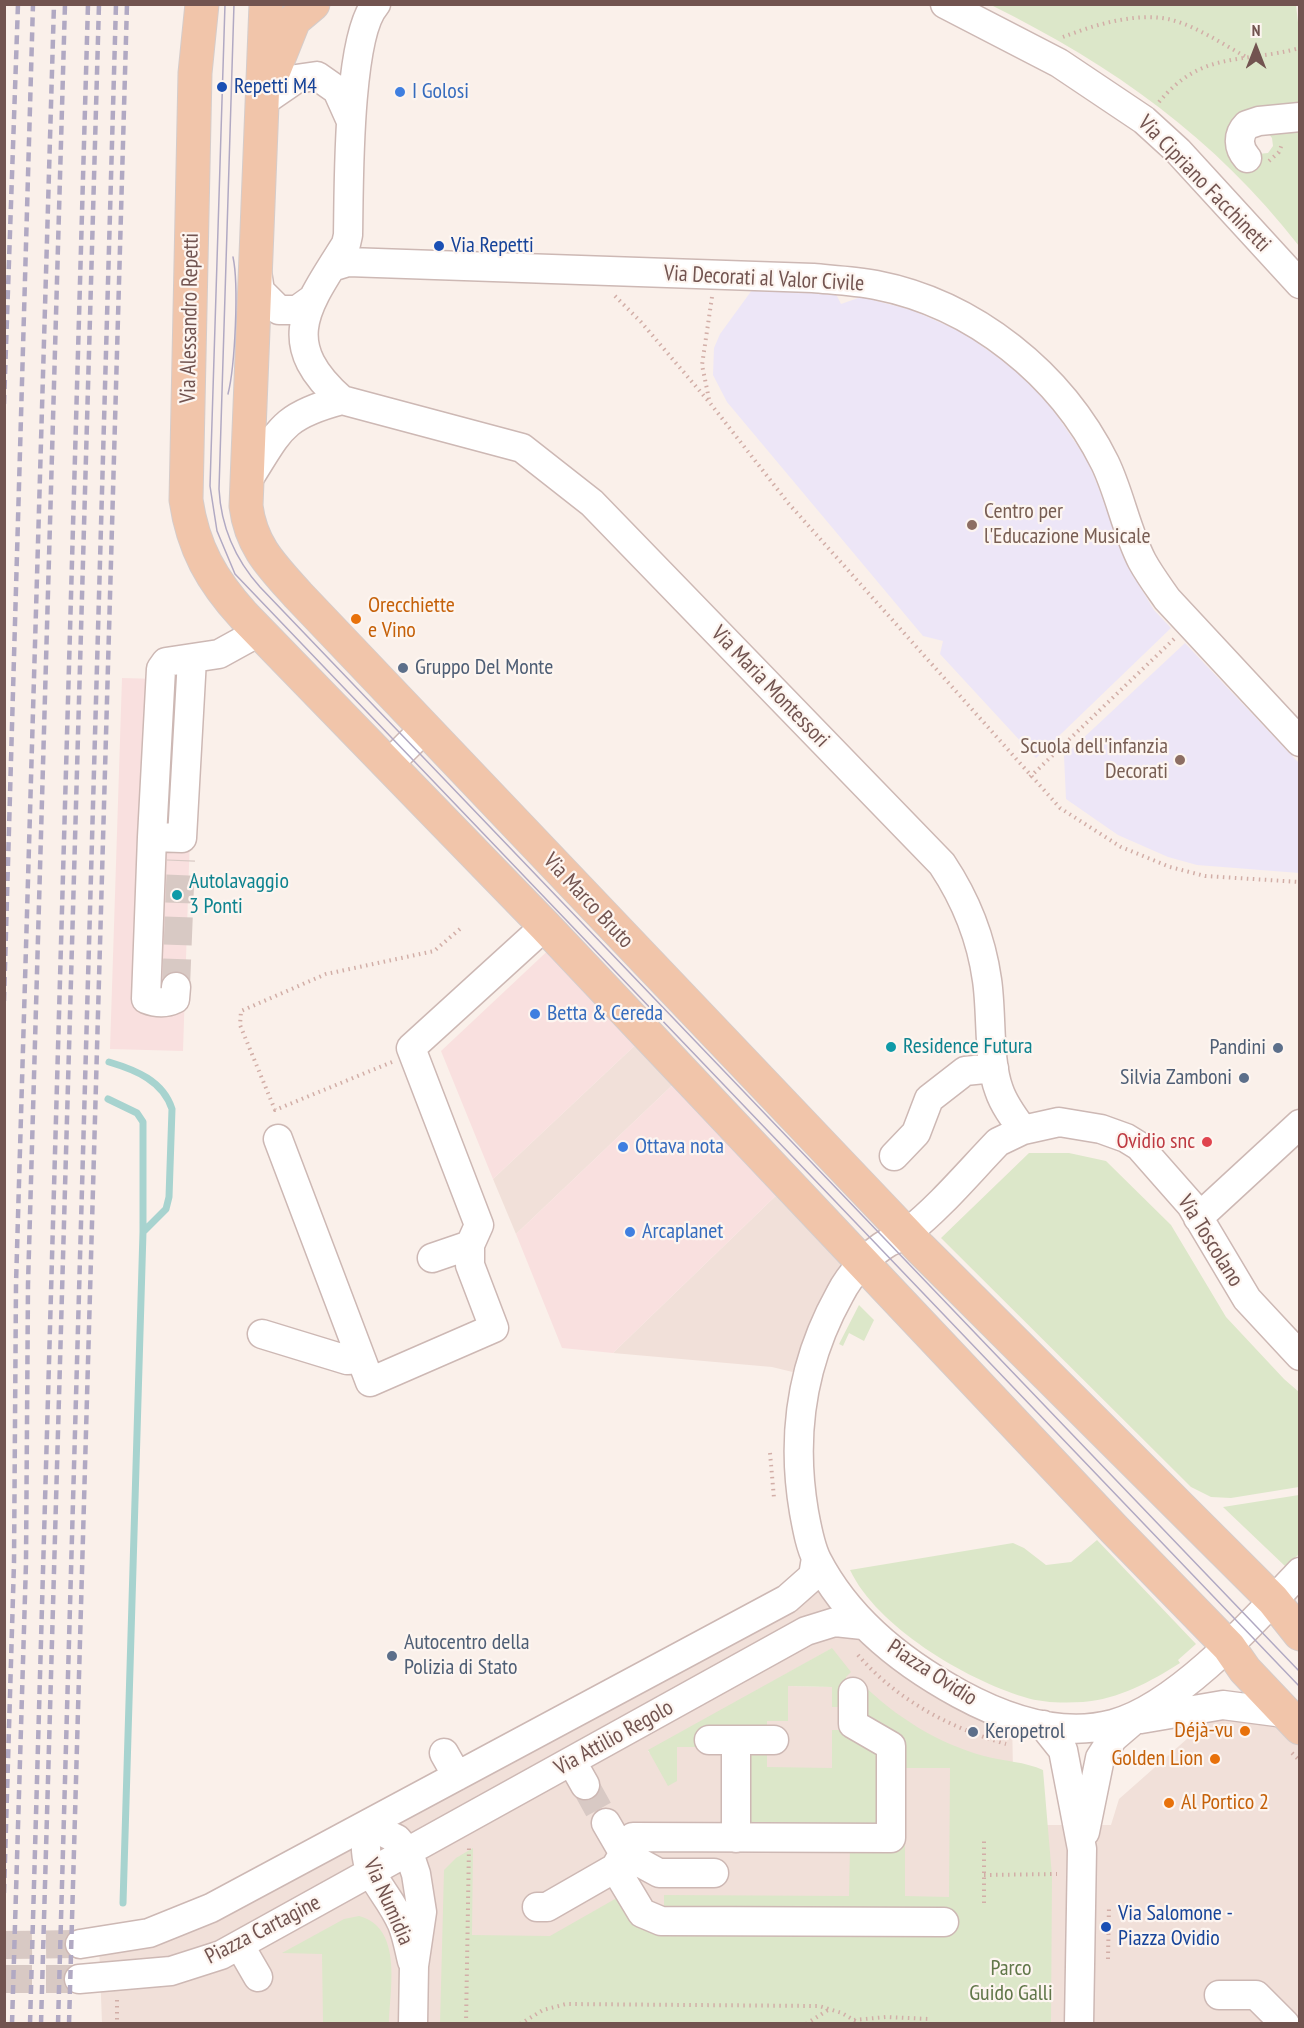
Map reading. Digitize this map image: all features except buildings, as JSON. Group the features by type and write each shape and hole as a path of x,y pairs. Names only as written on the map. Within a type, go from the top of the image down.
{"main road":[{"path":"184,4 191,28 195,73"},
{"name":"Via Alessandro Repetti","path":"202,4 195,73 186,500 194,538 207,570 251,624"},
{"path":"248,480 266,4"},
{"path":"264,100 288,31 294,20 313,4"},
{"name":"Via Marco Bruto","path":"248,480 246,506 251,534 272,565 906,1234"},
{"path":"251,624 545,926 863,1264 1229,1647 1245,1670 1292,1720"},
{"path":"906,1234 1273,1600 1299,1634"}],"street":[{"path":"342,400 322,382 310,366 306,353 304,330 311,300 346,244 348,236 350,119 365,29 376,4"},
{"name":"Via Cipriano Facchinetti","path":"945,4 1049,58 1135,113 1178,151 1299,284"},
{"path":"264,100 296,79 317,76 337,90 350,119"},
{"path":"1247,158 1241,150 1239,139 1247,125 1259,121 1299,117"},
{"name":"Via Decorati al Valor Civile","path":"329,271 348,262 813,278 877,285 953,311 1002,340 1046,380 1090,437 1114,484 1141,559 1167,599 1299,742"},
{"path":"257,272 260,291 279,310 297,310 311,300"},
{"path":"248,480 288,422 319,406 342,400"},
{"name":"Via Maria Montessori","path":"342,400 522,448 592,503 942,864 960,890 971,914 989,998 994,1068 1003,1100 1023,1130"},
{"path":"176,987 175,999 168,1003 146,999 160,669 166,662 219,654 251,624"},
{"path":"152,837 182,849 192,659"},
{"path":"389,764 425,728"},
{"path":"278,1139 370,1382 494,1328 470,1264 470,1245 479,1225 411,1048 545,926"},
{"path":"894,1156 916,1133 929,1099 965,1071 994,1068"},
{"name":"Via Toscolano","path":"906,1234 998,1142 1023,1130 1043,1124 1074,1123 1126,1138 1139,1146 1177,1189 1198,1218 1247,1299 1299,1356"},
{"path":"1198,1218 1299,1124"},
{"name":"Piazza Ovidio","path":"906,1234 888,1243 849,1278 815,1348 803,1391 798,1440 799,1482 816,1558 833,1587 863,1625 916,1668 944,1685 1012,1718 1043,1725 1077,1728 1223,1705 1292,1720"},
{"path":"432,1258 470,1245"},
{"path":"262,1335 347,1360 361,1359"},
{"name":"Via Attilio Regolo","path":"368,1825 451,1764 788,1599 813,1576 816,1558"},
{"path":"1079,2024 1082,1849 1100,1758 1113,1738 1131,1718 1229,1647 1299,1572"},
{"name":"Via Attilio Regolo","path":"371,1874 409,1852 578,1774 806,1631 835,1622 863,1625"},
{"path":"537,1907 548,1907 619,1861 633,1837 891,1838 891,1746 853,1724 853,1692"},
{"path":"1043,1725 1063,1750 1082,1849"},
{"path":"736,1838 722,1740 774,1740"},
{"path":"606,1823 619,1861 642,1913 661,1921 944,1922"},
{"name":"Via Numidia","path":"413,2024 414,1966 422,1912 416,1874 409,1852 397,1839 368,1825 365,1858 371,1874 403,1926 414,1966"},
{"name":"Piazza Cartagine","path":"80,1944 149,1933 180,1923 368,1825"},
{"path":"619,1861 659,1873 714,1873"},
{"name":"Piazza Cartagine","path":"79,1979 171,1971 205,1961 240,1946 371,1874"},
{"path":"240,1946 258,1977"},
{"path":"1219,1995 1256,1995 1285,2024"}],"path":[{"path":"1060,39 1123,21 1161,18 1182,23 1248,58"},
{"path":"1155,108 1178,82 1203,66 1229,59 1248,58 1299,48"},
{"path":"710,403 704,381 702,356 711,315 713,274"},
{"path":"612,293 641,322 710,403 789,504 1060,808 1087,828 1121,847 1170,867 1205,876 1299,882"},
{"path":"1030,777 1190,624"},
{"path":"411,1048 386,1067 275,1110 239,1017 246,1006 326,974 434,951 459,928"},
{"path":"770,1453 774,1498"},
{"path":"984,1839 984,1903"},
{"path":"466,2024 469,1842"},
{"path":"984,1875 1057,1876"},
{"path":"1108,1959 1109,1906"},
{"path":"1102,1909 1102,1932"},
{"path":"117,1994 117,2024"},
{"path":"520,2024 543,2010 566,2004 819,2006 860,2024"},
{"path":"806,2024 829,2009"},
{"path":"853,2020 886,2017 929,2019"}],"shaded area":[{"name":"Centro per l'Educazione Musicale","path":"752,290 836,294 841,304 861,297 912,310 964,333 1014,369 1036,390 1054,411 1088,461 1133,575 1154,610 1171,628 1036,758 940,654 943,641 923,636 727,402 713,375 714,348 720,334"},
{"name":"Scuola dell'infanzia Decorati","path":"1185,643 1299,763 1299,873 1197,865 1168,857 1118,835 1066,799 1064,756"},
{"path":"122,678 195,680 183,1051 110,1049"},
{"path":"556,943 645,1036 493,1179 441,1051"},
{"path":"645,1036 683,1075 516,1234 493,1179"},
{"path":"683,1075 787,1185 613,1353 562,1348 516,1234"},
{"path":"787,1185 863,1264 805,1375 772,1367 613,1353"},
{"path":"813,1576 853,1613 1012,1718 1014,1825 1111,1825 1119,1799 1248,1685 1299,1728 1299,2023 102,2023 99,1943 149,1933","holes":["831,1649 841,1661 832,1687 788,1686 788,1721 767,1720 677,1747 677,1781 648,1751"]}],"green space":[{"path":"991,5 1296,5 1300,40 1299,105 1246,112 1258,154 1268,153 1273,146 1272,138 1267,132 1299,127 1299,246 1232,171 1197,138 1159,108 1120,79 1079,53"},
{"path":"1029,1153 1069,1153 1106,1161 1171,1225 1226,1317 1299,1392 1299,1487 1231,1498 1211,1497 1191,1487 941,1238"},
{"path":"859,1305 874,1320 864,1341 849,1333 843,1346 839,1344"},
{"path":"1299,1495 1299,1554 1286,1567 1223,1507"},
{"path":"1097,1540 1196,1644 1178,1660 1180,1663 1146,1683 1109,1697 1083,1702 1053,1702 1024,1697 976,1678 950,1664 901,1630 880,1611 863,1591 850,1570 1013,1543 1024,1548 1046,1565 1071,1562"},
{"path":"832,1648 851,1672 846,1677 846,1707 832,1707 832,1687 788,1686 788,1721 767,1721 767,1734 701,1747 677,1747 677,1781 668,1786 648,1750"},
{"name":"Parco Guido Galli","path":"861,1683 903,1718 950,1744 984,1756 1022,1763 1043,1770 1052,1876 1051,2023 440,2024 444,1870 456,1858 473,1848 472,1935 550,1936 622,1895 642,1929 946,1931 664,1913 664,1895 849,1896 850,1845 905,1845 905,1896 949,1897 950,1768 898,1768 861,1718"},
{"path":"832,1730 847,1730 884,1752 884,1829 743,1829 744,1747 767,1747 767,1767 832,1768"},
{"path":"359,1916 373,1923 382,1933 388,1946 392,1977 389,2023 323,2023 322,1954 282,1953 344,1919"}],"waterway":[{"path":"109,1062 147,1078 162,1091 172,1109 169,1197 166,1209 143,1232 123,1903"},
{"path":"108,1099 137,1113 143,1122 143,1232"}],"tunnel":[{"path":"176,987 181,860"},
{"path":"585,1785 606,1823"},
{"path":"4,1945 80,1944"},
{"path":"4,1979 79,1979"}],"tram line":[{"path":"225,4 210,486 217,531 235,574 1300,1687"},
{"path":"234,4 219,489 226,529 243,565 260,587 1300,1672"},
{"path":"228,394 233,365 235,326 236,286 233,257"}],"railway":[{"path":"4,404 18,4"},
{"path":"4,1001 33,4"},
{"path":"4,1893 14,1563 16,1284 54,4"},
{"path":"12,2024 26,1563 28,1284 65,4"},
{"path":"30,2024 88,4"},
{"path":"41,2024 99,4"},
{"path":"58,2024 116,4"},
{"path":"69,2024 127,4"}],"place":[{"name":"Repetti M4","path":"222,87"},
{"name":"I Golosi","path":"400,92"},
{"name":"Via Repetti","path":"439,246"},
{"name":"Centro per l'Educazione Musicale","path":"972,525"},
{"name":"Orecchiette e Vino","path":"356,619"},
{"name":"Gruppo Del Monte","path":"403,668"},
{"name":"Scuola dell'infanzia Decorati","path":"1180,760"},
{"name":"Autolavaggio 3 Ponti","path":"177,895"},
{"name":"Betta & Cereda","path":"535,1014"},
{"name":"Residence Futura","path":"891,1047"},
{"name":"Pandini","path":"1278,1048"},
{"name":"Silvia Zamboni","path":"1244,1078"},
{"name":"Ovidio snc","path":"1207,1142"},
{"name":"Ottava nota","path":"623,1147"},
{"name":"Arcaplanet","path":"630,1232"},
{"name":"Autocentro della Polizia di Stato","path":"392,1656"},
{"name":"Déjà-vu","path":"1245,1731"},
{"name":"Keropetrol","path":"973,1732"},
{"name":"Golden Lion","path":"1215,1759"},
{"name":"Al Portico 2","path":"1169,1803"},
{"name":"Via Salomone - Piazza Ovidio","path":"1106,1927"}]}
